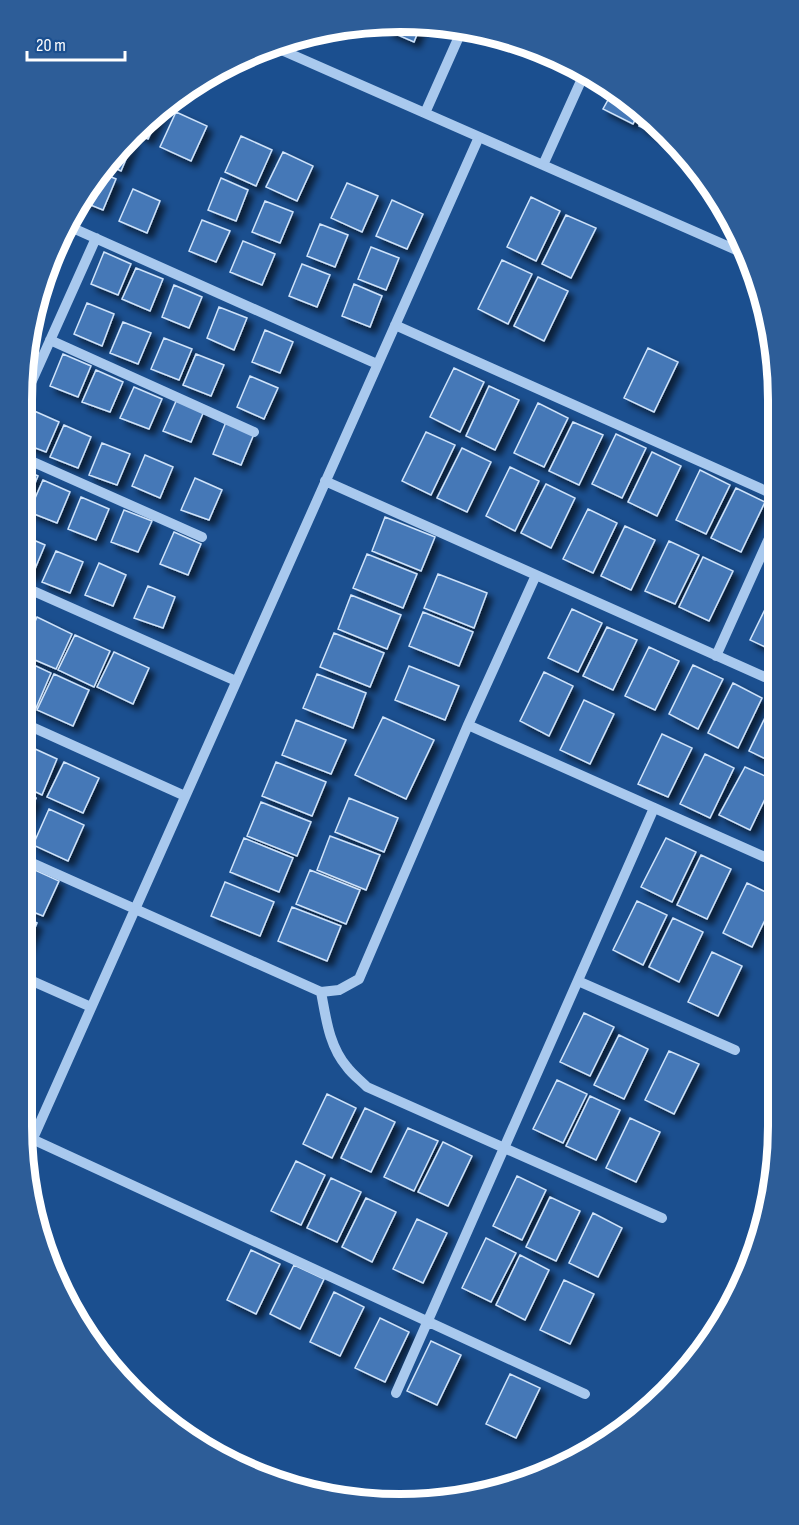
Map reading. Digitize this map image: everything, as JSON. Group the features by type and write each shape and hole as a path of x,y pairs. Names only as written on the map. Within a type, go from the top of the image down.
{"street":[{"path":"425,114 459,37"},
{"path":"282,51 735,249"},
{"path":"543,165 582,80"},
{"path":"479,137 32,1139 585,1394"},
{"path":"74,228 378,364"},
{"path":"32,380 96,238"},
{"path":"394,325 768,492"},
{"path":"50,340 254,432"},
{"path":"32,461 202,537"},
{"path":"325,481 768,679"},
{"path":"716,656 768,541"},
{"path":"32,863 321,992 339,990 359,979 468,725 536,575"},
{"path":"32,590 236,681"},
{"path":"468,725 768,858"},
{"path":"32,727 185,796"},
{"path":"396,1393 654,808"},
{"path":"32,981 91,1007"},
{"path":"578,981 735,1050"},
{"path":"321,992 335,1049 347,1067 367,1087 662,1218"}],"building":[{"path":"391,32 418,32 414,42"},
{"path":"609,98 636,118 633,124 603,109"},
{"path":"176,112 207,126 191,161 160,147"},
{"path":"641,122 654,133 639,126"},
{"path":"155,125 148,139 142,136"},
{"path":"241,136 272,150 256,186 225,172"},
{"path":"130,149 121,171 114,168"},
{"path":"283,152 313,166 297,201 266,187"},
{"path":"108,176 116,179 103,210 88,204"},
{"path":"221,178 248,190 236,221 208,210"},
{"path":"347,183 378,196 362,232 331,218"},
{"path":"133,189 160,201 147,233 119,221"},
{"path":"531,197 560,211 536,261 507,247"},
{"path":"392,200 423,214 407,249 376,236"},
{"path":"265,201 293,212 280,243 252,232"},
{"path":"566,215 596,228 571,278 542,264"},
{"path":"202,220 230,231 216,262 189,251"},
{"path":"320,224 348,235 335,267 307,256"},
{"path":"243,241 275,254 262,285 230,272"},
{"path":"371,247 399,258 386,290 358,279"},
{"path":"104,252 131,264 118,295 91,284"},
{"path":"502,260 532,274 508,324 478,309"},
{"path":"302,264 330,275 317,307 289,296"},
{"path":"136,268 163,279 150,311 122,299"},
{"path":"538,277 568,291 544,341 514,326"},
{"path":"354,284 382,296 370,327 342,316"},
{"path":"174,285 202,297 189,328 162,317"},
{"path":"87,303 114,314 102,346 74,334"},
{"path":"219,307 247,318 234,350 207,338"},
{"path":"123,322 151,333 138,364 110,353"},
{"path":"265,330 293,342 280,373 252,362"},
{"path":"164,338 192,349 179,380 151,369"},
{"path":"648,348 678,362 654,412 624,398"},
{"path":"63,354 91,366 78,397 50,386"},
{"path":"196,354 224,365 211,396 183,385"},
{"path":"454,368 484,382 460,432 430,417"},
{"path":"96,370 123,382 110,412 82,402"},
{"path":"250,376 278,388 264,419 237,407"},
{"path":"489,386 519,400 495,450 466,436"},
{"path":"134,387 162,399 149,429 120,418"},
{"path":"177,399 204,411 191,442 163,431"},
{"path":"538,403 568,418 544,467 514,453"},
{"path":"32,410 59,422 46,452 32,447"},
{"path":"226,422 254,434 241,465 213,454"},
{"path":"573,422 603,435 579,485 549,471"},
{"path":"64,425 91,437 78,468 50,457"},
{"path":"426,432 455,445 431,495 402,481"},
{"path":"616,434 646,448 622,498 592,484"},
{"path":"102,443 130,454 117,485 89,475"},
{"path":"462,448 491,462 467,512 437,498"},
{"path":"652,452 681,466 657,516 628,502"},
{"path":"145,455 173,467 160,498 132,486"},
{"path":"510,467 539,481 515,531 486,516"},
{"path":"700,470 730,485 706,534 676,520"},
{"path":"32,473 38,476 32,490"},
{"path":"195,478 222,490 209,520 181,510"},
{"path":"43,480 70,492 57,523 32,513 32,505"},
{"path":"546,484 575,498 551,548 521,533"},
{"path":"736,488 765,502 741,552 711,538"},
{"path":"81,497 109,509 96,540 68,529"},
{"path":"588,509 617,523 593,573 563,559"},
{"path":"124,510 152,521 138,552 111,542"},
{"path":"385,517 435,537 421,571 372,551"},
{"path":"625,526 655,540 631,590 601,576"},
{"path":"174,532 201,544 188,575 160,564"},
{"path":"32,539 45,545 32,576"},
{"path":"669,541 699,555 675,604 645,591"},
{"path":"56,551 83,562 70,593 42,582"},
{"path":"367,554 417,574 403,608 353,588"},
{"path":"703,557 733,571 709,621 679,607"},
{"path":"99,563 126,575 113,606 85,595"},
{"path":"438,574 487,593 474,628 424,608"},
{"path":"148,586 175,597 163,628 134,618"},
{"path":"351,595 401,615 387,649 338,629"},
{"path":"768,603 768,648 750,640"},
{"path":"572,609 602,623 578,672 548,658"},
{"path":"423,612 473,632 459,666 409,646"},
{"path":"37,617 72,634 56,669 32,659 32,629"},
{"path":"607,627 637,640 613,690 583,676"},
{"path":"334,633 384,653 370,687 320,667"},
{"path":"75,635 110,651 94,687 58,670"},
{"path":"649,647 679,661 655,710 625,696"},
{"path":"114,652 149,668 133,704 97,687"},
{"path":"32,664 51,673 36,708 32,706"},
{"path":"693,665 723,679 698,729 669,714"},
{"path":"409,666 459,686 445,720 395,700"},
{"path":"544,672 573,686 549,736 520,721"},
{"path":"54,674 89,690 73,726 37,710"},
{"path":"317,674 366,693 353,728 303,708"},
{"path":"733,683 762,698 738,748 708,733"},
{"path":"584,700 614,714 590,764 560,750"},
{"path":"768,711 768,760 749,751"},
{"path":"383,717 434,740 406,799 355,775"},
{"path":"296,720 346,740 331,774 282,755"},
{"path":"662,734 692,748 668,797 638,784"},
{"path":"32,748 57,759 42,795 32,790"},
{"path":"705,754 734,768 710,818 680,804"},
{"path":"64,762 99,778 83,813 47,797"},
{"path":"276,762 326,782 312,816 262,796"},
{"path":"745,767 768,777 768,792 750,830 719,815"},
{"path":"349,798 398,818 384,852 335,832"},
{"path":"261,802 311,822 297,856 247,836"},
{"path":"49,809 84,825 68,861 33,845"},
{"path":"330,836 380,855 366,890 317,870"},
{"path":"244,838 293,858 279,892 230,872"},
{"path":"666,838 696,852 672,902 641,887"},
{"path":"701,855 731,869 707,919 677,905"},
{"path":"32,869 59,881 43,916 32,912"},
{"path":"310,870 360,890 346,924 296,904"},
{"path":"225,882 274,902 260,936 211,916"},
{"path":"747,883 768,893 768,914 752,947 723,933"},
{"path":"637,901 667,915 643,965 613,950"},
{"path":"292,907 341,926 327,961 278,941"},
{"path":"673,918 703,932 679,982 649,967"},
{"path":"32,921 37,923 32,935"},
{"path":"712,952 742,966 718,1016 688,1002"},
{"path":"584,1013 614,1027 590,1076 560,1062"},
{"path":"619,1035 648,1049 624,1099 594,1085"},
{"path":"669,1051 699,1064 674,1114 645,1100"},
{"path":"557,1080 587,1094 563,1143 533,1129"},
{"path":"327,1094 356,1108 332,1158 303,1144"},
{"path":"590,1096 620,1110 596,1160 566,1146"},
{"path":"365,1108 395,1122 371,1172 341,1158"},
{"path":"630,1118 660,1132 636,1182 606,1168"},
{"path":"408,1128 438,1141 414,1191 384,1177"},
{"path":"443,1142 472,1156 448,1206 418,1192"},
{"path":"296,1161 325,1175 301,1225 271,1211"},
{"path":"517,1176 546,1190 522,1240 493,1226"},
{"path":"331,1178 361,1192 337,1242 307,1228"},
{"path":"550,1197 580,1211 556,1261 526,1247"},
{"path":"366,1198 396,1212 372,1262 342,1247"},
{"path":"593,1213 622,1228 598,1277 569,1263"},
{"path":"417,1219 447,1233 423,1283 393,1269"},
{"path":"486,1238 516,1253 491,1302 462,1288"},
{"path":"251,1250 280,1264 256,1314 227,1300"},
{"path":"520,1255 549,1270 525,1320 496,1305"},
{"path":"294,1265 324,1279 300,1329 270,1314"},
{"path":"564,1280 594,1294 570,1344 540,1330"},
{"path":"334,1292 364,1307 340,1356 310,1342"},
{"path":"380,1318 409,1332 385,1382 355,1368"},
{"path":"431,1341 461,1355 437,1405 407,1391"},
{"path":"510,1374 540,1388 516,1438 486,1424"}]}
